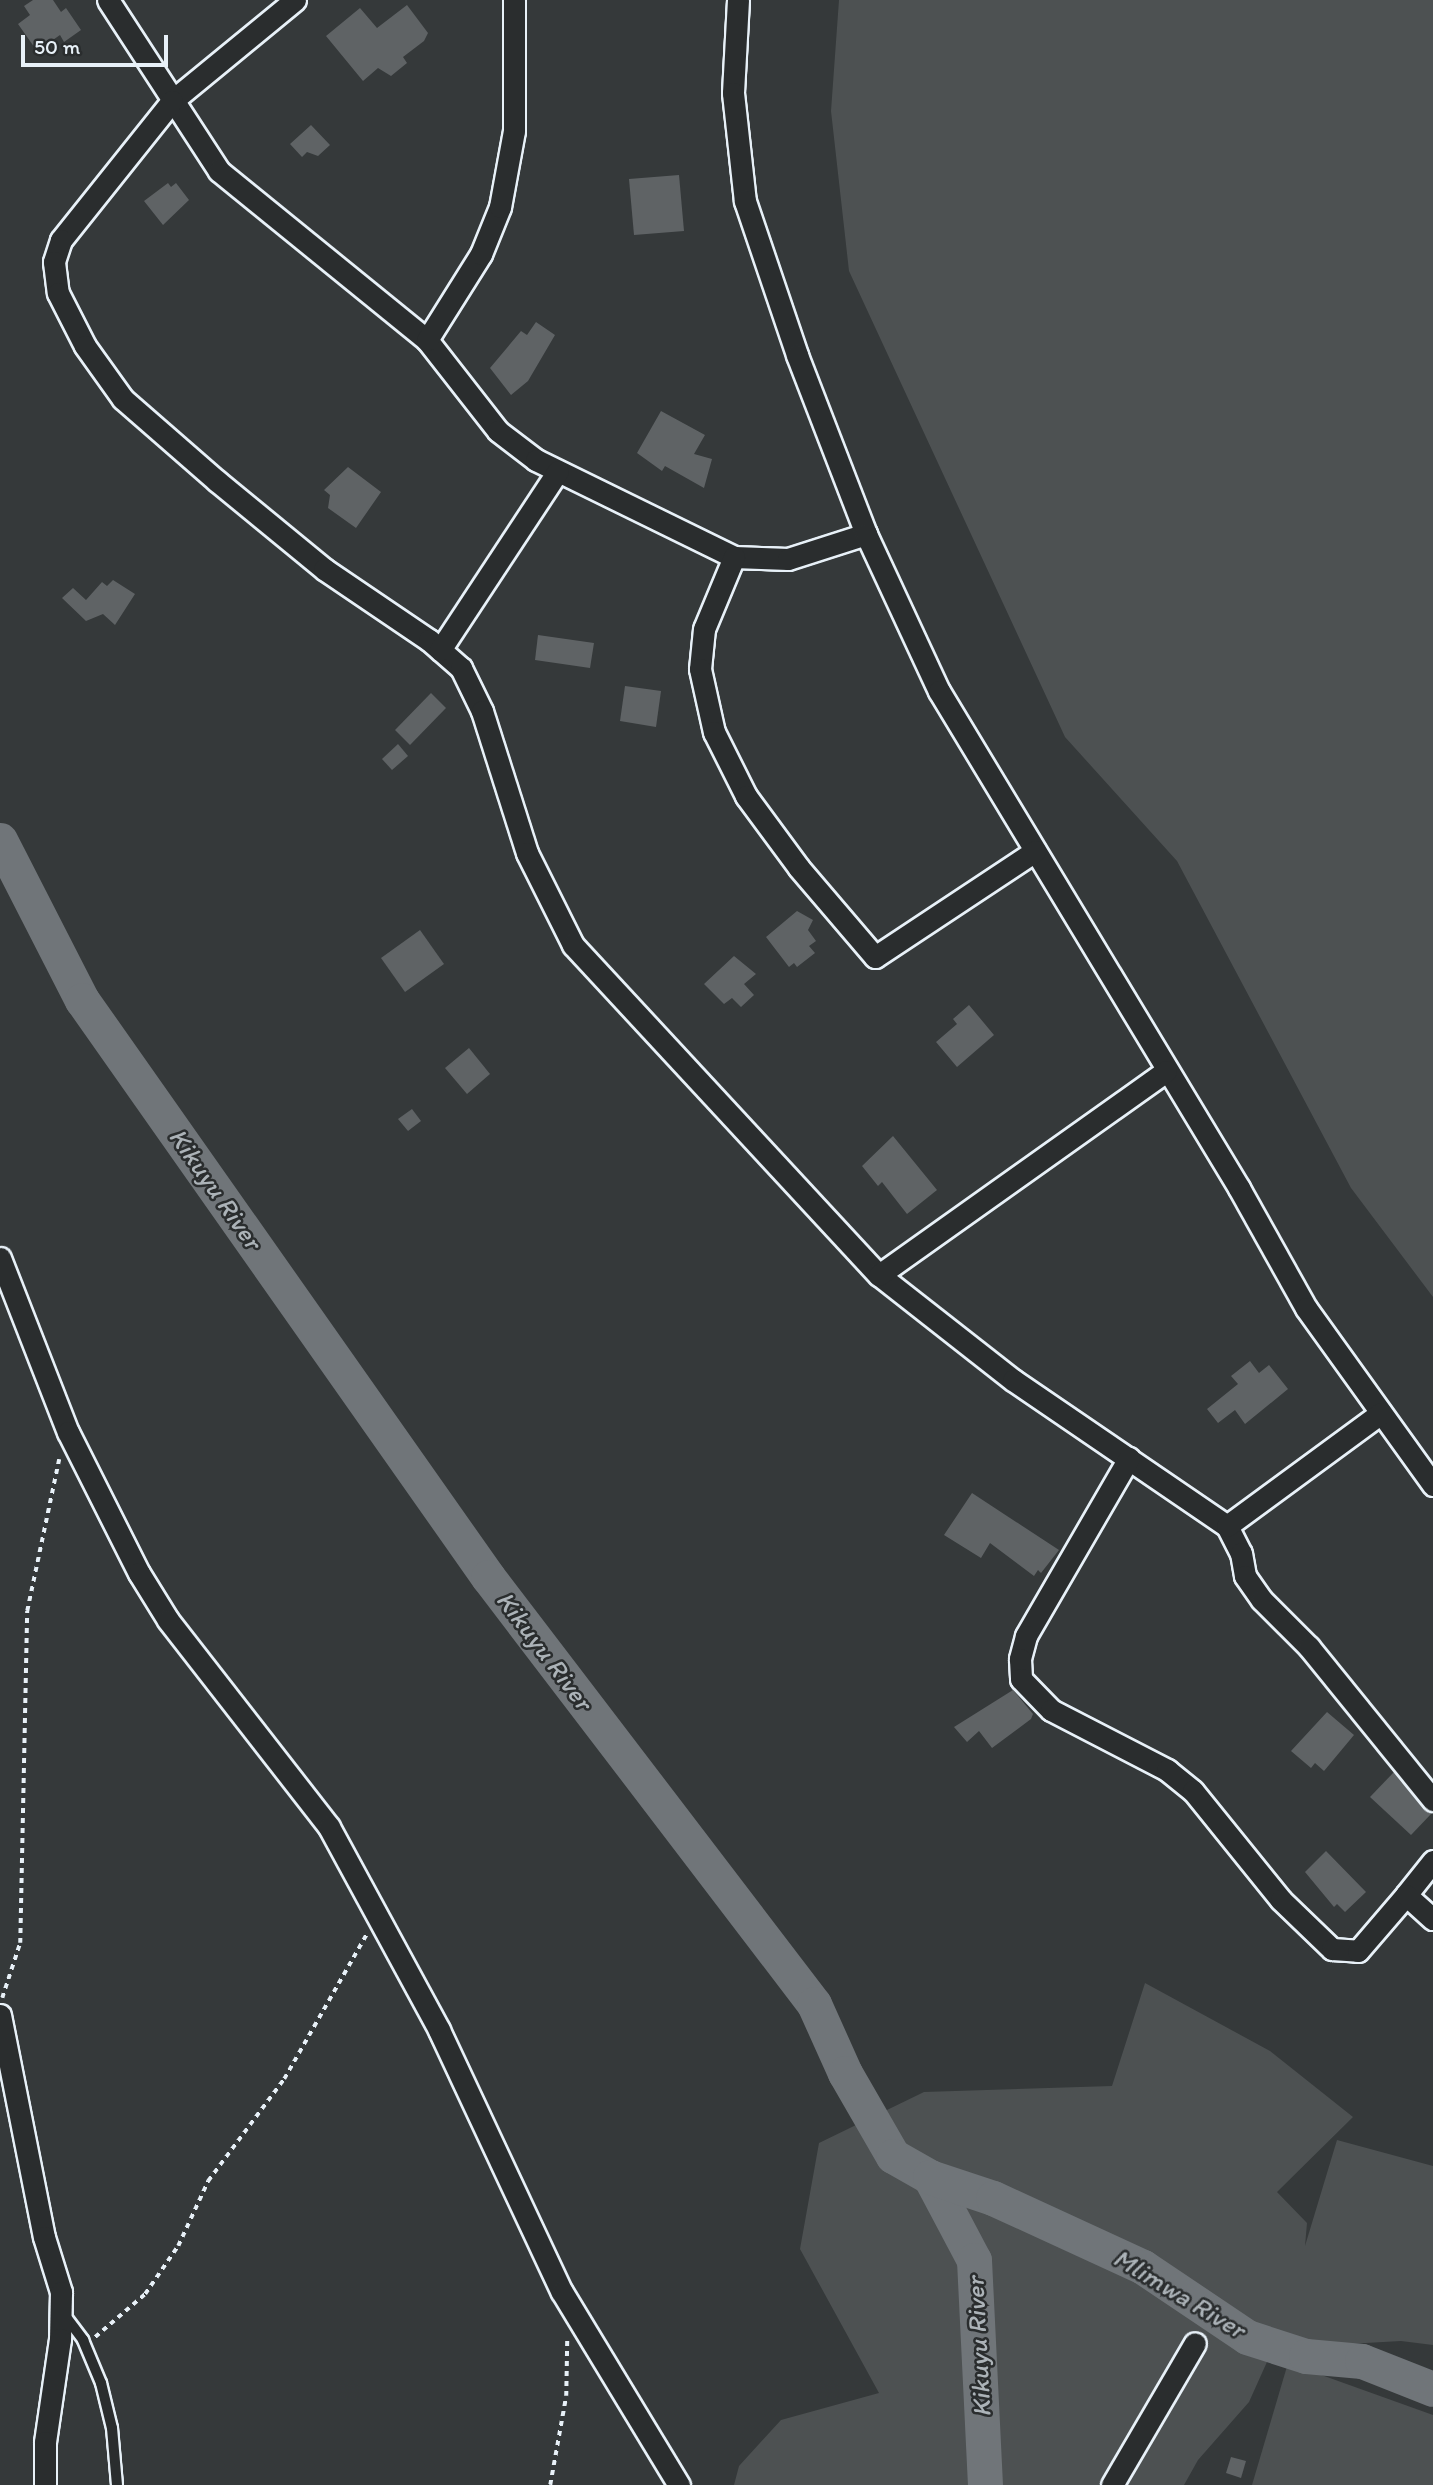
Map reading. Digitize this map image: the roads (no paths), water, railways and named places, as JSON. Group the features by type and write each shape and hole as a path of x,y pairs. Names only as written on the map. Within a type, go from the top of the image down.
{"street":[{"path":"108,0 219,171 427,340 498,431 558,471 733,557 788,559 866,534"},
{"path":"295,0 172,101 61,240 54,262 58,293 68,315 123,399 324,569 440,650 461,668 482,710 527,853 573,945 879,1275 1013,1380 1227,1526 1241,1553 1245,1576 1262,1600 1308,1647 1433,1800"},
{"path":"427,340 481,254 500,207 514,131 514,0"},
{"path":"738,0 733,93 745,201 797,355 866,534 939,691 1306,1308 1433,1485"},
{"path":"440,650 558,471"},
{"path":"733,557 704,629 700,669 714,732 746,796 799,868 875,957 1035,851"},
{"path":"879,1275 1166,1071"},
{"path":"0,1258 68,1432 139,1573 168,1620 328,1828 439,2031 562,2292 679,2485"},
{"path":"1227,1526 1381,1413"},
{"path":"1129,1458 1026,1636 1020,1659 1021,1679 1051,1710 1167,1770 1193,1791 1281,1900 1332,1949 1358,1951 1433,1861"},
{"path":"1406,1895 1433,1919"},
{"path":"0,2015 61,2311 45,2442 45,2485"},
{"path":"1112,2485 1195,2343"}],"lane":[{"path":"61,2311 85,2344 107,2406 117,2485"}],"waterway":[{"name":"Kikuyu River","path":"0,840 82,1000 488,1577 814,2004 845,2073 893,2156 930,2177 974,2260 985,2485"},
{"name":"Mlimwa River","path":"930,2177 993,2198 1143,2267 1247,2337 1306,2356 1362,2361 1433,2389"}]}
